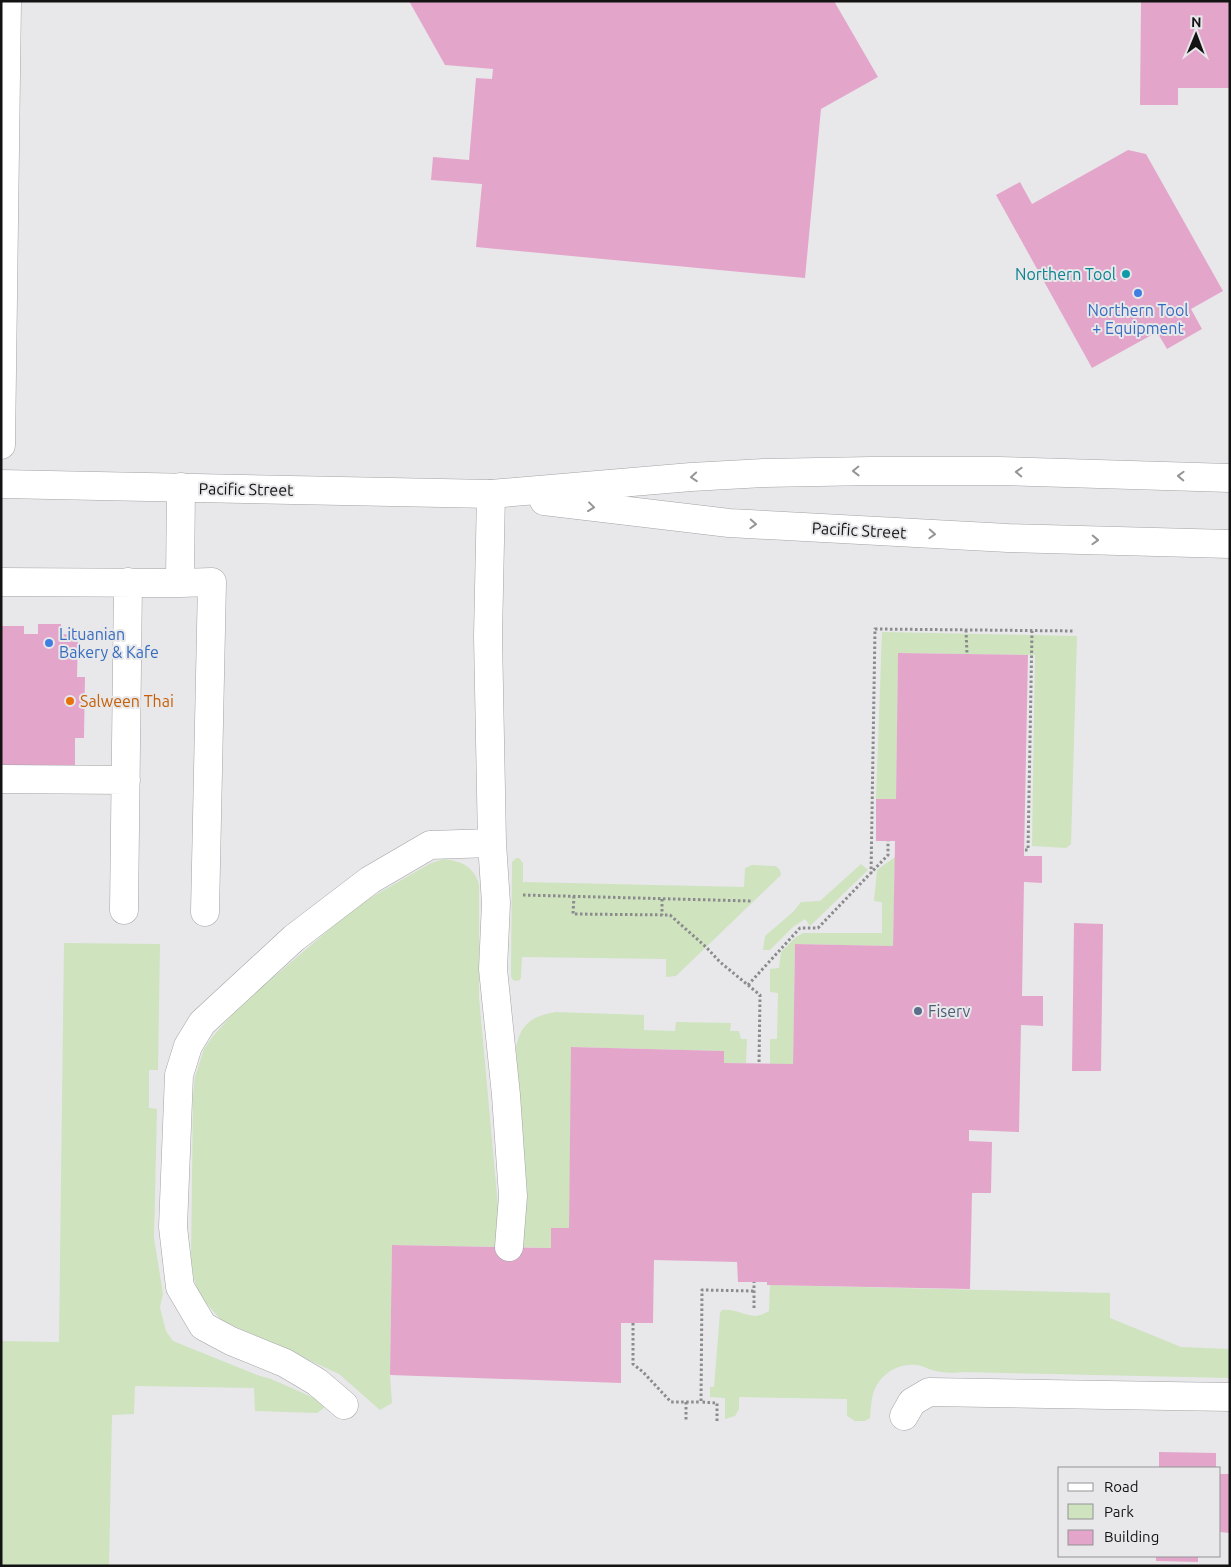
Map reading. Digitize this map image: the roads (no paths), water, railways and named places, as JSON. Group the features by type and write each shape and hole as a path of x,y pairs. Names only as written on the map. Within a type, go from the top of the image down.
{"main road":[{"path":"1,445 7,1"},
{"name":"Pacific Street","path":"491,494 691,477 764,473 998,471 1230,478"},
{"name":"Pacific Street","path":"1,484 491,494 729,523 1008,538 1230,544"},
{"path":"180,583 181,487"},
{"path":"491,494 488,636 492,842 496,903 493,969 506,1095 512,1196 510,1247"},
{"path":"1,582 212,582 205,912"},
{"path":"124,910 128,582"},
{"path":"1,779 126,780"},
{"path":"344,1405 317,1382 285,1363 231,1341 203,1326 180,1287 173,1227 179,1075 188,1046 202,1023 294,938 370,880 430,845 492,842"},
{"path":"904,1416 912,1402 929,1392 1230,1397"}],"place":[{"name":"Northern Tool","path":"1126,274"},
{"name":"Northern Tool + Equipment","path":"1138,293"},
{"name":"Lituanian Bakery & Kafe","path":"49,643"},
{"name":"Salween Thai","path":"70,701"},
{"name":"Fiserv","path":"918,1011"}]}
